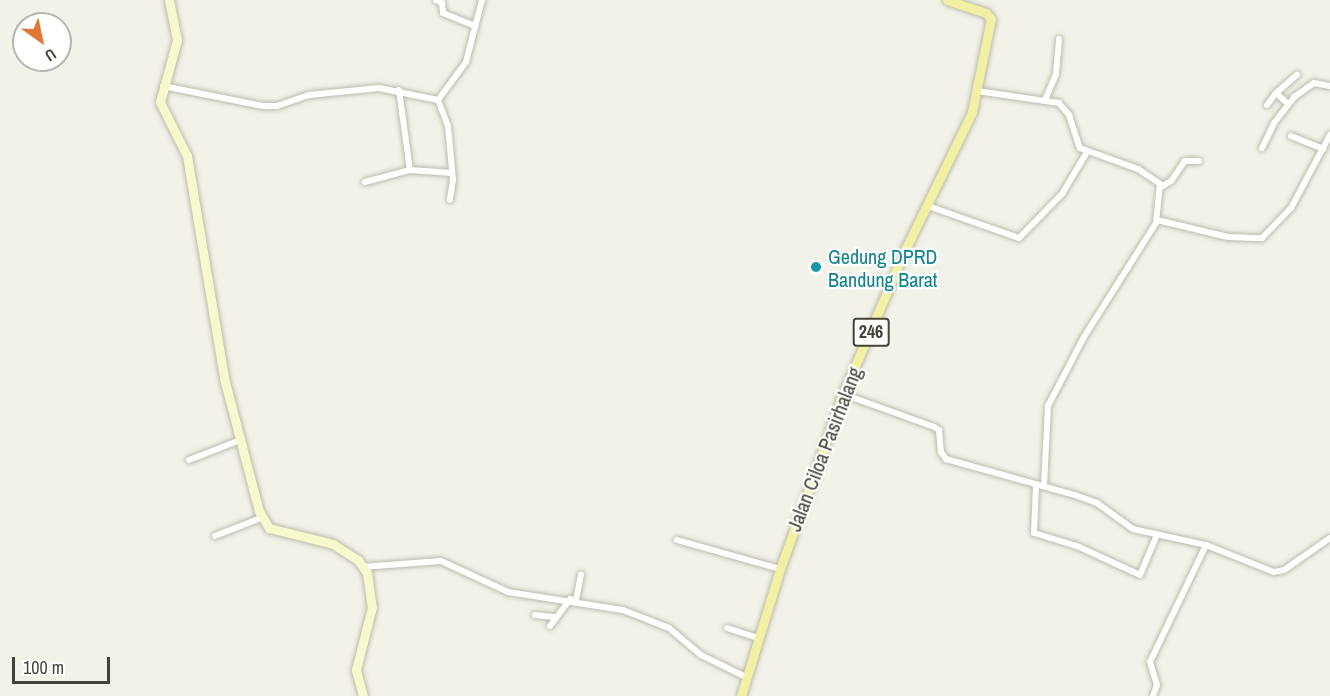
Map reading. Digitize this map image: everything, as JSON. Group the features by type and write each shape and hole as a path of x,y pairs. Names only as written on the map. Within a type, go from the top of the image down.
{"main road":[{"name":"Jalan Ciloa Pasirhalang","path":"741,696 780,569 843,394 972,112 991,19 986,13 947,0"}],"street":[{"path":"169,0 177,40 163,86 162,108 183,147 190,168 214,325 240,440 261,518 273,529 333,544 362,567 373,594 356,670 363,696"},
{"path":"436,0 442,3 443,13 476,26"},
{"path":"438,99 463,70 482,0"},
{"path":"1045,100 1056,74 1059,39"},
{"path":"1267,105 1276,93 1297,75"},
{"path":"1262,148 1288,104 1310,84 1330,86"},
{"path":"163,86 263,106 277,106 314,94 399,90 438,99"},
{"path":"399,90 410,170"},
{"path":"977,91 1045,100 1064,107 1078,147 1087,152 1099,153 1157,178 1161,187 1157,220 1128,271 1084,337 1048,406 1044,486"},
{"path":"1276,93 1288,104"},
{"path":"438,99 448,126 452,173 450,200"},
{"path":"1291,136 1323,149"},
{"path":"1157,220 1228,237 1262,237 1287,213 1329,139"},
{"path":"928,206 1019,238 1062,194 1087,152"},
{"path":"1161,187 1171,181 1185,161 1199,161"},
{"path":"365,182 410,170 452,173"},
{"path":"843,394 939,430 941,452 946,459 1097,503 1125,525 1206,545 1279,572 1330,538"},
{"path":"189,460 240,440"},
{"path":"1036,484 1035,533 1077,546 1140,575 1158,535"},
{"path":"216,536 261,518"},
{"path":"677,540 780,569"},
{"path":"1153,696 1157,685 1149,669 1150,662 1206,545"},
{"path":"362,567 441,561 508,592 573,600 623,610 669,628 701,655 746,677"},
{"path":"550,626 554,617 565,610 573,600 581,574"},
{"path":"535,615 554,617"},
{"path":"727,628 758,638"}],"place":[{"name":"Gedung DPRD Bandung Barat","path":"816,267"}]}
